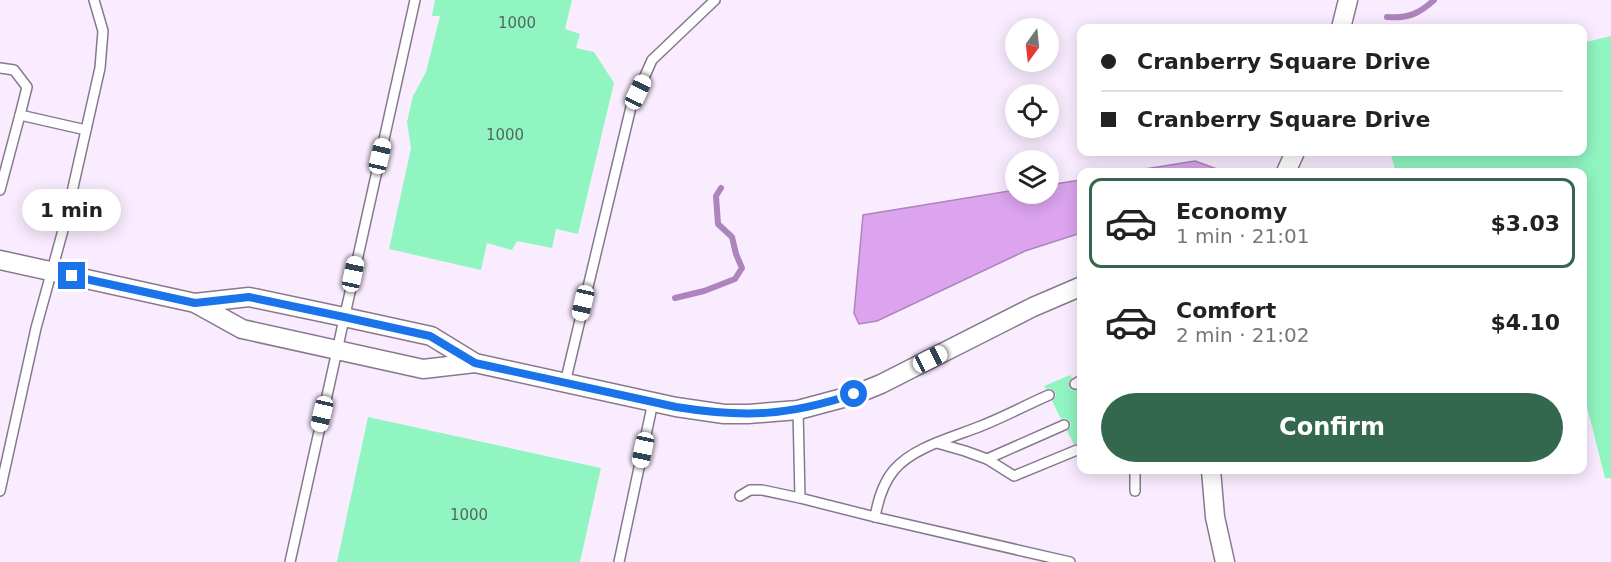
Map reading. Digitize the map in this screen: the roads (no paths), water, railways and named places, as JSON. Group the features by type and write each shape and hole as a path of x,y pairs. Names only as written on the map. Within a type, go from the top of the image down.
{"street":[{"path":"1342,24 1348,0"},
{"path":"0,260 195,303 242,329 423,369 475,363"},
{"path":"195,303 249,297 430,336 475,363 688,409 724,414 765,414 798,410 881,384 1077,288"},
{"path":"1211,474 1215,517 1225,562"}],"lane":[{"path":"0,486 36,328 65,223 100,68 103,31 94,0"},
{"path":"290,562 415,0"},
{"path":"565,383 631,107 652,60 715,0"},
{"path":"0,68 14,70 27,87 0,188"},
{"path":"20,115 86,130"},
{"path":"874,517 884,486 893,471 912,455 1049,395"},
{"path":"619,562 653,402"},
{"path":"798,410 800,498"},
{"path":"987,459 1064,425"},
{"path":"937,443 987,459 1014,476 1077,450"},
{"path":"1135,474 1136,492"},
{"path":"740,496 750,490 762,490 1070,562"}],"waterway":[{"path":"1387,17 1413,14 1434,0"},
{"path":"675,298 704,291 735,279 742,268 732,237 718,224 716,196 721,188"}]}
